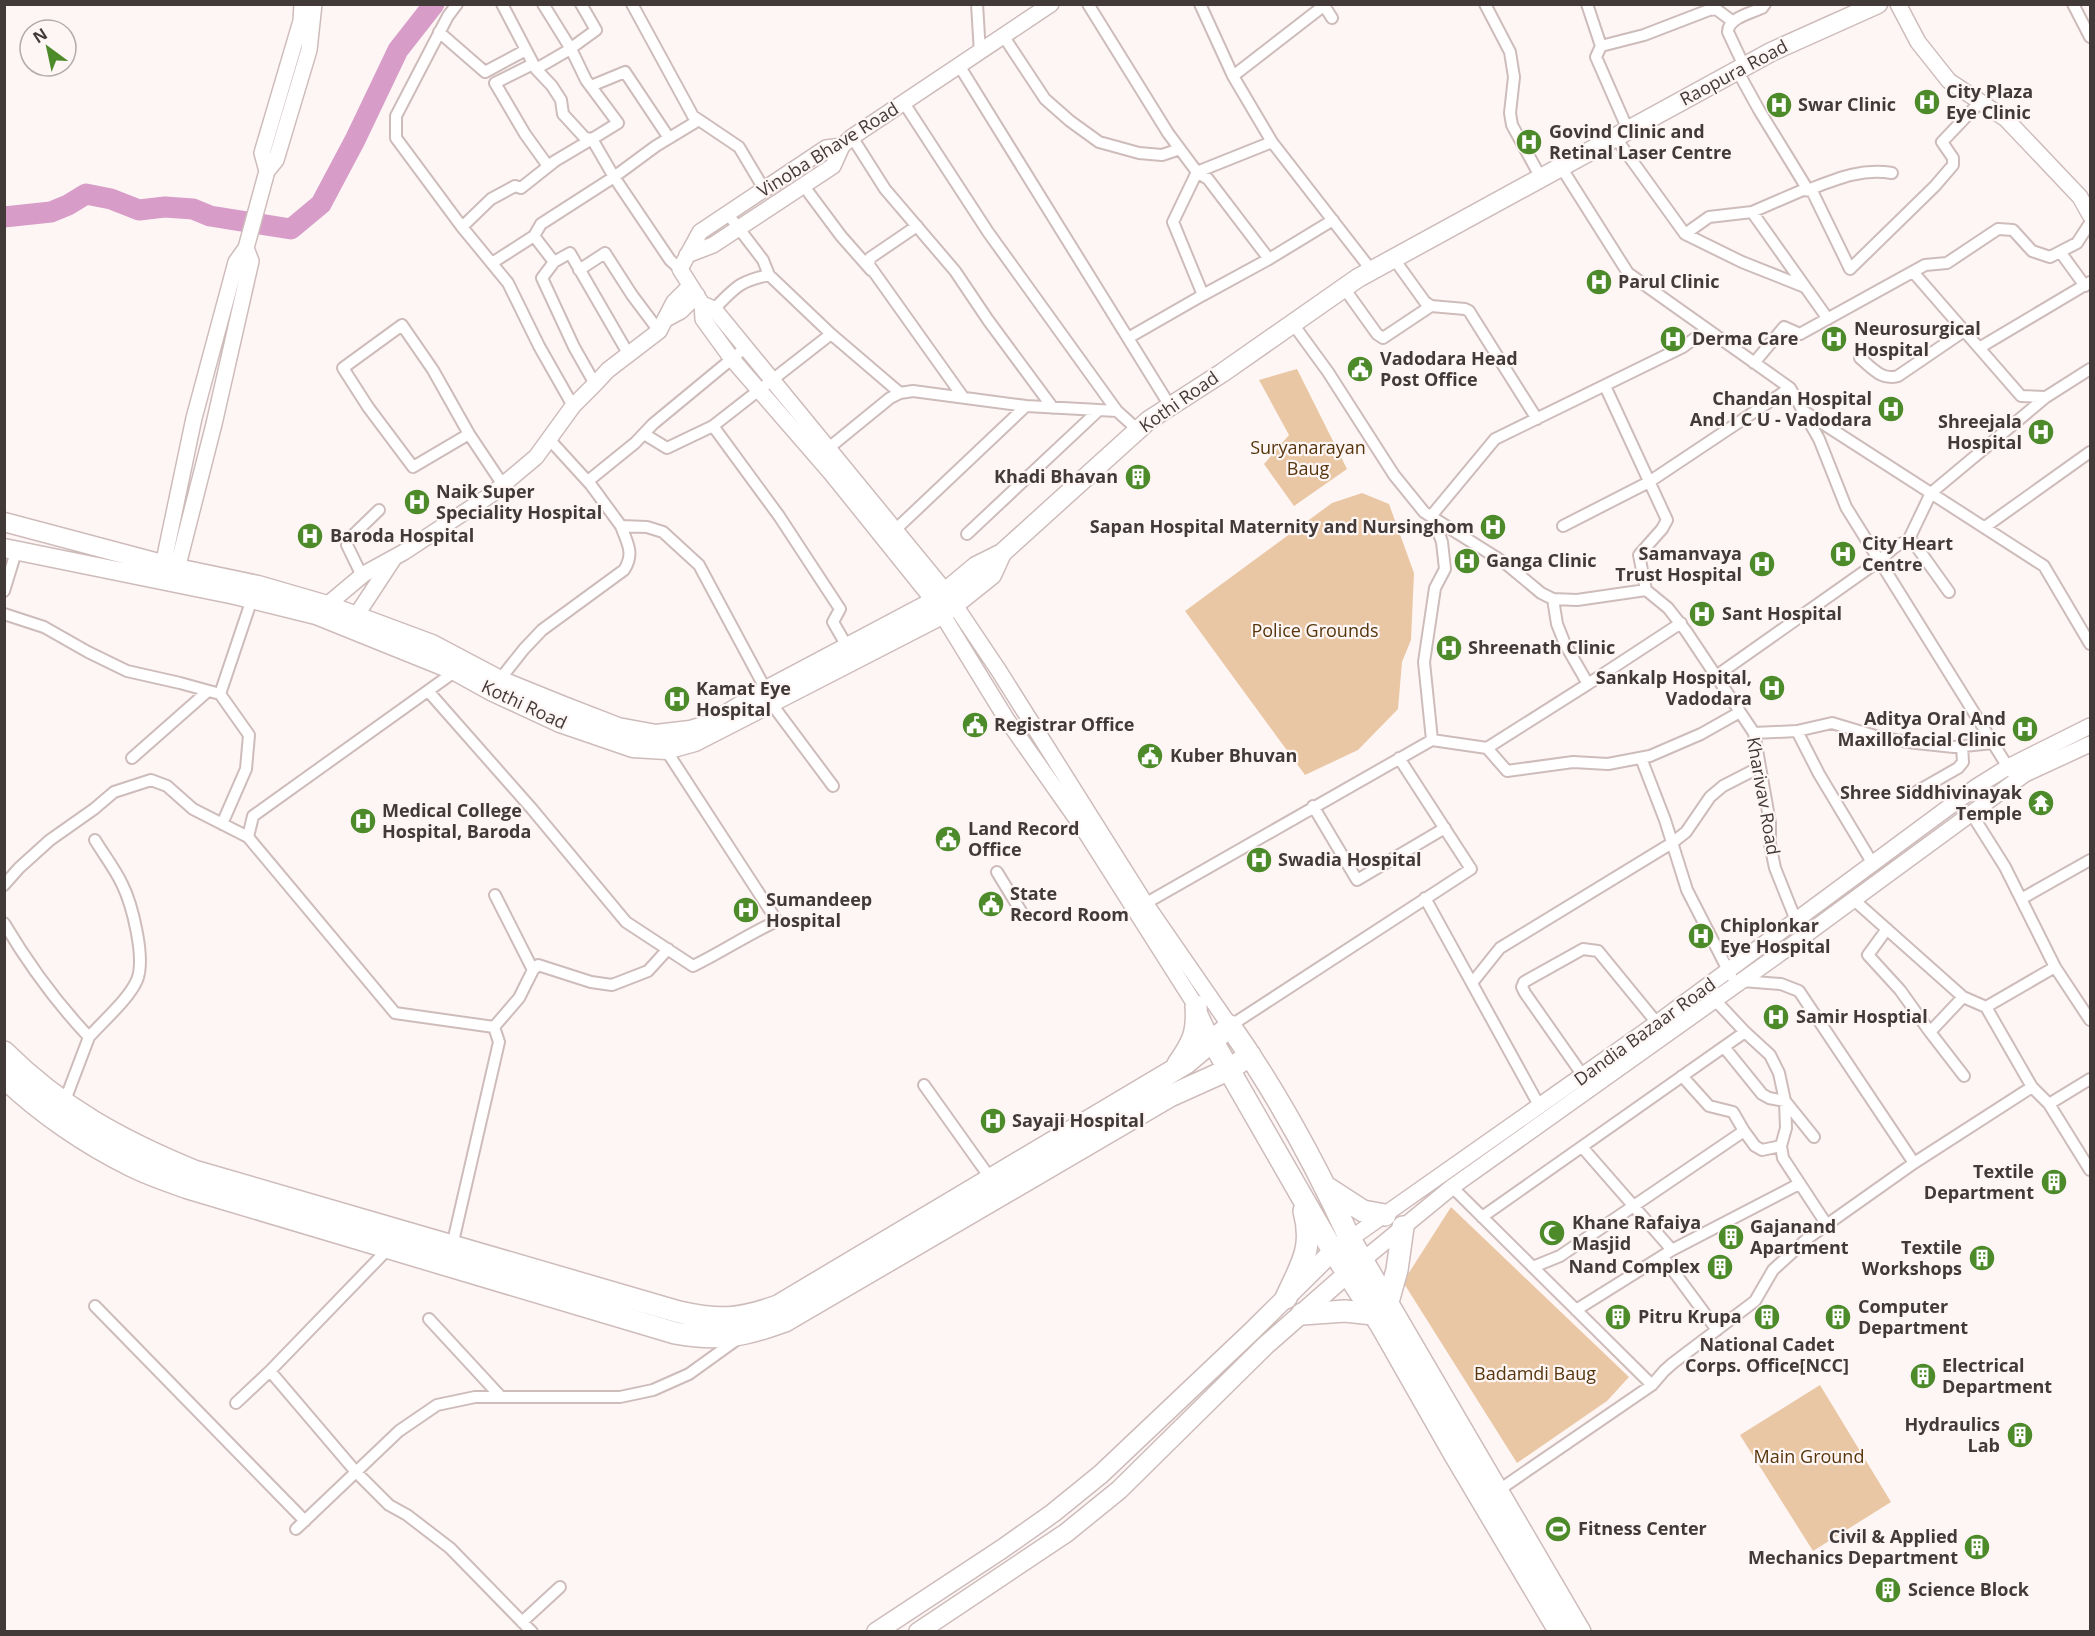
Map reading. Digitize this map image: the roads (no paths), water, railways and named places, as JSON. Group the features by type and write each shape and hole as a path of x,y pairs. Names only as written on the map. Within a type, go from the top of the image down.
{"highway":[{"path":"1164,1077 1178,1064 1192,1043 1197,1026 1196,1006"},
{"path":"4,1052 24,1072 91,1122 162,1158 194,1171 696,1316 727,1319 754,1314 778,1306 1186,1064 1230,1026 1259,1068 1325,1187 1346,1273 1380,1308"},
{"path":"1213,1042 1299,1193 1341,1245 1363,1260 1380,1308 1490,1495 1580,1632"},
{"path":"4,1077 81,1137 131,1166 188,1188 675,1333 699,1337 731,1337 785,1321 1170,1096 1230,1069 1250,1055"},
{"path":"1325,1187 1363,1211 1385,1215"},
{"path":"1286,1298 1307,1251 1308,1227 1299,1193"},
{"path":"1380,1308 1397,1270 1403,1227"},
{"path":"1302,1314 1380,1308"},
{"path":"1490,1495 1560,1632"}],"main road":[{"name":"Raopura Road","path":"1372,271 1771,52 1878,4"},
{"name":"Kothi Road","path":"496,686 618,726 656,734 690,730 710,724 769,697 944,603 976,567 1002,553 1149,420 1372,271"},
{"name":"Kothi Road","path":"4,522 252,599 325,611"},
{"name":"Kothi Road","path":"10,550 258,585 352,622 432,644 461,667 560,723 633,748 666,750 695,742 848,648 944,603"},
{"path":"876,1632 1002,1549 1061,1507 1101,1474 1341,1245"},
{"path":"918,1632 1066,1533 1119,1490 1266,1345 1363,1260"}],"street":[{"path":"267,171 262,153 302,21 302,4"},
{"path":"168,574 194,418 236,262 246,248 267,171 276,160 309,50 314,4"},
{"path":"457,4 439,32 396,116 396,138 462,227 508,284 573,406"},
{"path":"502,4 535,67 561,100 563,114 585,138 592,139"},
{"path":"462,227 491,199 515,186 520,188 548,166 618,123 591,86 543,4"},
{"path":"548,166 525,134 495,83 535,67 570,49 596,30 582,4"},
{"path":"632,4 693,116 739,147 764,189"},
{"path":"977,4 980,53"},
{"name":"Vinoba Bhave Road","path":"683,262 700,232 727,213 826,148 847,141 1051,4"},
{"path":"1088,4 1180,149 1197,172 1208,179 1269,259"},
{"path":"1200,4 1233,76 1272,142 1372,271"},
{"path":"1485,4 1510,52 1514,77 1510,113 1512,125 1541,178"},
{"path":"1587,4 1601,46 1596,57 1621,134 1685,234 1742,262 1805,287"},
{"path":"1764,4 1762,8 1732,21 1728,33 1759,110 1808,190 1812,191 1850,269 1935,186 1953,165 1953,158 1942,142 1980,102"},
{"path":"1898,4 1918,42 1949,81 2006,119 2085,197 2091,215"},
{"path":"2073,4 2091,37"},
{"path":"1233,76 1324,5 1332,18"},
{"path":"1601,46 1644,35 1709,10 1722,9 1732,21"},
{"path":"439,32 485,72 526,50"},
{"path":"1004,37 1045,99 1099,142 1139,153 1161,154 1180,149"},
{"path":"960,67 1170,406"},
{"path":"591,86 625,72 669,138"},
{"path":"904,103 988,232 1117,411 1138,430"},
{"path":"492,263 534,236 541,224 699,120"},
{"path":"592,139 614,177 670,260 683,262 739,229 833,166 847,141 955,271 1053,408"},
{"path":"1203,295 1173,222 1197,172 1272,142"},
{"path":"1561,167 1628,273 1790,388 1819,439 1846,507 2016,780"},
{"path":"1685,234 1709,217 1752,212 1803,190 1857,172 1875,170 1892,173"},
{"path":"809,193 841,236 873,273 963,398"},
{"path":"1752,212 1828,319"},
{"path":"727,213 763,260 769,274 831,334 900,393"},
{"path":"1128,338 1269,259 1333,220"},
{"path":"1754,363 1784,327 1800,334 1924,265 1947,263 1998,229 2013,230 2032,252 2050,257 2077,243 2091,223"},
{"path":"873,273 869,265 870,258 918,226"},
{"path":"534,236 554,262"},
{"path":"168,574 214,424 251,261 246,248"},
{"path":"595,384 574,347 542,278 554,262 570,253 629,355"},
{"path":"1978,348 2088,284 2061,253"},
{"path":"579,270 605,254 662,325"},
{"path":"1394,259 1425,302 1431,306 1469,311 1537,419"},
{"path":"683,262 701,298 745,348 764,384"},
{"path":"1913,272 2020,396 2046,397"},
{"path":"325,611 362,576 492,494 536,457 573,406 608,370 629,355 662,325 674,302 701,298 735,288 749,279 769,274"},
{"path":"1344,288 1377,334 1383,338 1431,306"},
{"path":"701,298 703,319 732,359 764,384 944,603"},
{"path":"1293,324 1328,372 1399,482 1424,512 1505,563 1541,593 1553,599 1586,599 1646,590 1639,555 1667,520 1605,386"},
{"path":"469,434 413,467 368,407 343,368 402,325 503,485"},
{"path":"1432,515 1495,440 1683,347 1707,329"},
{"path":"1860,358 1884,378 1898,376 1964,331"},
{"path":"644,434 667,448 713,426 831,334"},
{"path":"588,481 745,348"},
{"path":"1908,541 1931,492 2046,397 2091,369"},
{"path":"1563,526 1649,482 1790,388"},
{"path":"822,453 890,398 900,393 913,391 1026,406 1117,411"},
{"path":"894,531 1026,406"},
{"path":"967,534 1099,410"},
{"path":"1802,410 2044,566 2091,644"},
{"path":"713,426 779,516 840,609 833,621 848,648"},
{"path":"496,686 542,630 624,570 630,561 630,553 621,526 588,481 549,439"},
{"path":"1985,527 2091,452"},
{"path":"822,453 894,531 1053,756 1196,1006 1213,1042"},
{"path":"362,576 347,545 349,539 379,510"},
{"path":"1432,515 1442,542 1445,569 1435,588 1424,662 1432,740"},
{"path":"621,526 647,527 663,532 699,565 769,697 833,786"},
{"path":"1716,676 1880,561 1903,542 1914,543 1949,592"},
{"path":"4,591 10,550"},
{"path":"352,622 396,555"},
{"name":"Kharivav Road","path":"1646,590 1668,608 1681,623 1754,733 1775,868 1804,936"},
{"path":"220,694 252,599"},
{"path":"1553,599 1557,624 1587,684"},
{"path":"4,614 44,627 127,671 220,694 249,735 246,769 222,824"},
{"path":"1140,906 1432,740 1488,748 1681,623"},
{"path":"248,837 253,816 461,667"},
{"path":"132,758 208,691"},
{"path":"428,691 532,809 626,922 693,966 750,933 777,921 656,734"},
{"path":"1488,748 1507,771 1573,762 1608,764 1650,756 1701,734 1740,712"},
{"path":"1754,733 1797,731 1832,723 1882,738 1916,743 1962,746 1993,743"},
{"name":"Dandia Bazaar Road","path":"1363,1260 1403,1227 1446,1182 1540,1107 1588,1082 1658,1023 1976,787 2008,767 2091,726"},
{"path":"1797,731 1818,774 1873,864"},
{"name":"Dandia Bazaar Road","path":"1341,1245 1385,1215 1446,1182 1588,1082 1715,1000 2016,780 2091,744"},
{"path":"1916,792 1958,768 1963,762 1962,746"},
{"path":"1140,906 1210,994 1230,1026 1471,869 1399,758"},
{"path":"1641,758 1687,890 1729,971 1739,983 1780,984 1798,991 1914,1163"},
{"path":"1472,983 1500,948 1672,843 1686,832 1710,797 1723,786 1760,767"},
{"path":"4,885 50,840 114,792 151,780 167,786 193,809 248,837 395,1013 494,1027"},
{"path":"1313,806 1357,880 1444,828"},
{"path":"1971,813 2005,867 2055,967 2091,1020"},
{"path":"64,1103 89,1037 137,980 140,964 129,902 122,883 95,840"},
{"path":"2021,899 2091,860"},
{"path":"997,872 1022,913"},
{"path":"495,895 533,970"},
{"path":"1425,898 1540,1107"},
{"path":"1854,900 1963,997 1986,1006 2032,1087 2049,1104 2091,1170"},
{"path":"4,923 27,962 64,1011 89,1037"},
{"path":"1887,929 1868,955 1900,990 1964,1076"},
{"path":"494,1027 519,998 538,964 591,982 612,985 648,971 668,949"},
{"path":"1588,1082 1525,993 1522,987 1524,982 1583,949 1598,951 1658,1023"},
{"path":"1986,1006 2055,967"},
{"path":"1930,1032 1963,997"},
{"path":"1715,1000 1744,1032 1770,1055 1775,1063 1782,1081 1785,1101 1786,1128 1780,1146 1783,1158 1827,1225"},
{"path":"452,1246 499,1042 494,1027"},
{"path":"1482,1217 1744,1032"},
{"path":"1724,1047 1762,1094 1785,1101 1814,1137"},
{"path":"1682,1076 1708,1106 1732,1112 1755,1146 1762,1150 1780,1146"},
{"path":"2049,1104 2091,1079"},
{"path":"924,1086 992,1179"},
{"path":"1490,1495 1652,1385 1664,1371 1755,1301 1773,1270 1808,1238 1914,1163 2032,1087"},
{"path":"1533,1267 1560,1256 1744,1131"},
{"path":"1582,1147 1634,1205 1717,1330"},
{"path":"1446,1182 1652,1385"},
{"path":"1576,1310 1668,1253 1799,1184"},
{"path":"236,1403 389,1248"},
{"path":"95,1306 305,1521"},
{"path":"296,1529 399,1431 436,1405 475,1397 620,1397 653,1390 689,1374 745,1334 754,1314"},
{"path":"429,1319 501,1397"},
{"path":"270,1371 356,1472 389,1505 450,1548 532,1632"},
{"path":"522,1622 560,1587"}],"waterway":[{"path":"4,217 51,212 86,194 111,199 139,210 165,207 193,209 210,216 291,229 321,204 398,50 434,4"}],"place":[{"name":"City Plaza Eye Clinic","path":"1927,102"},
{"name":"Swar Clinic","path":"1779,105"},
{"name":"Govind Clinic and Retinal Laser Centre","path":"1529,142"},
{"name":"Parul Clinic","path":"1599,282"},
{"name":"Derma Care","path":"1673,339"},
{"name":"Neurosurgical Hospital","path":"1834,339"},
{"name":"Vadodara Head Post Office","path":"1360,369"},
{"name":"Chandan Hospital And I C U - Vadodara","path":"1891,409"},
{"name":"Shreejala Hospital","path":"2041,432"},
{"name":"Khadi Bhavan","path":"1138,477"},
{"name":"Naik Super Speciality Hospital","path":"417,502"},
{"name":"Sapan Hospital Maternity and Nursinghom","path":"1493,527"},
{"name":"Baroda Hospital","path":"310,536"},
{"name":"City Heart Centre","path":"1843,554"},
{"name":"Ganga Clinic","path":"1467,561"},
{"name":"Samanvaya Trust Hospital","path":"1762,564"},
{"name":"Sant Hospital","path":"1702,614"},
{"name":"Shreenath Clinic","path":"1449,648"},
{"name":"Sankalp Hospital, Vadodara","path":"1772,688"},
{"name":"Kamat Eye Hospital","path":"677,699"},
{"name":"Registrar Office","path":"975,725"},
{"name":"Aditya Oral And Maxillofacial Clinic","path":"2025,729"},
{"name":"Kuber Bhuvan","path":"1150,756"},
{"name":"Shree Siddhivinayak Temple","path":"2041,803"},
{"name":"Medical College Hospital, Baroda","path":"363,821"},
{"name":"Land Record Office","path":"948,839"},
{"name":"Swadia Hospital","path":"1259,860"},
{"name":"State Record Room","path":"991,904"},
{"name":"Sumandeep Hospital","path":"746,910"},
{"name":"Chiplonkar Eye Hospital","path":"1701,936"},
{"name":"Samir Hosptial","path":"1776,1017"},
{"name":"Sayaji Hospital","path":"993,1121"},
{"name":"Textile Department","path":"2054,1182"},
{"name":"Khane Rafaiya Masjid","path":"1552,1233"},
{"name":"Gajanand Apartment","path":"1731,1237"},
{"name":"Textile Workshops","path":"1982,1258"},
{"name":"Nand Complex","path":"1720,1267"},
{"name":"Pitru Krupa","path":"1618,1317"},
{"name":"National Cadet Corps. Office[NCC]","path":"1767,1317"},
{"name":"Computer Department","path":"1838,1317"},
{"name":"Electrical Department","path":"1923,1376"},
{"name":"Hydraulics Lab","path":"2020,1435"},
{"name":"Fitness Center","path":"1558,1529"},
{"name":"Civil & Applied Mechanics Department","path":"1977,1547"},
{"name":"Science Block","path":"1888,1590"}],"park label":[{"name":"Suryanarayan Baug","path":"1308,458"},
{"name":"Police Grounds","path":"1315,631"},
{"name":"Badamdi Baug","path":"1535,1374"},
{"name":"Main Ground","path":"1809,1457"}]}
